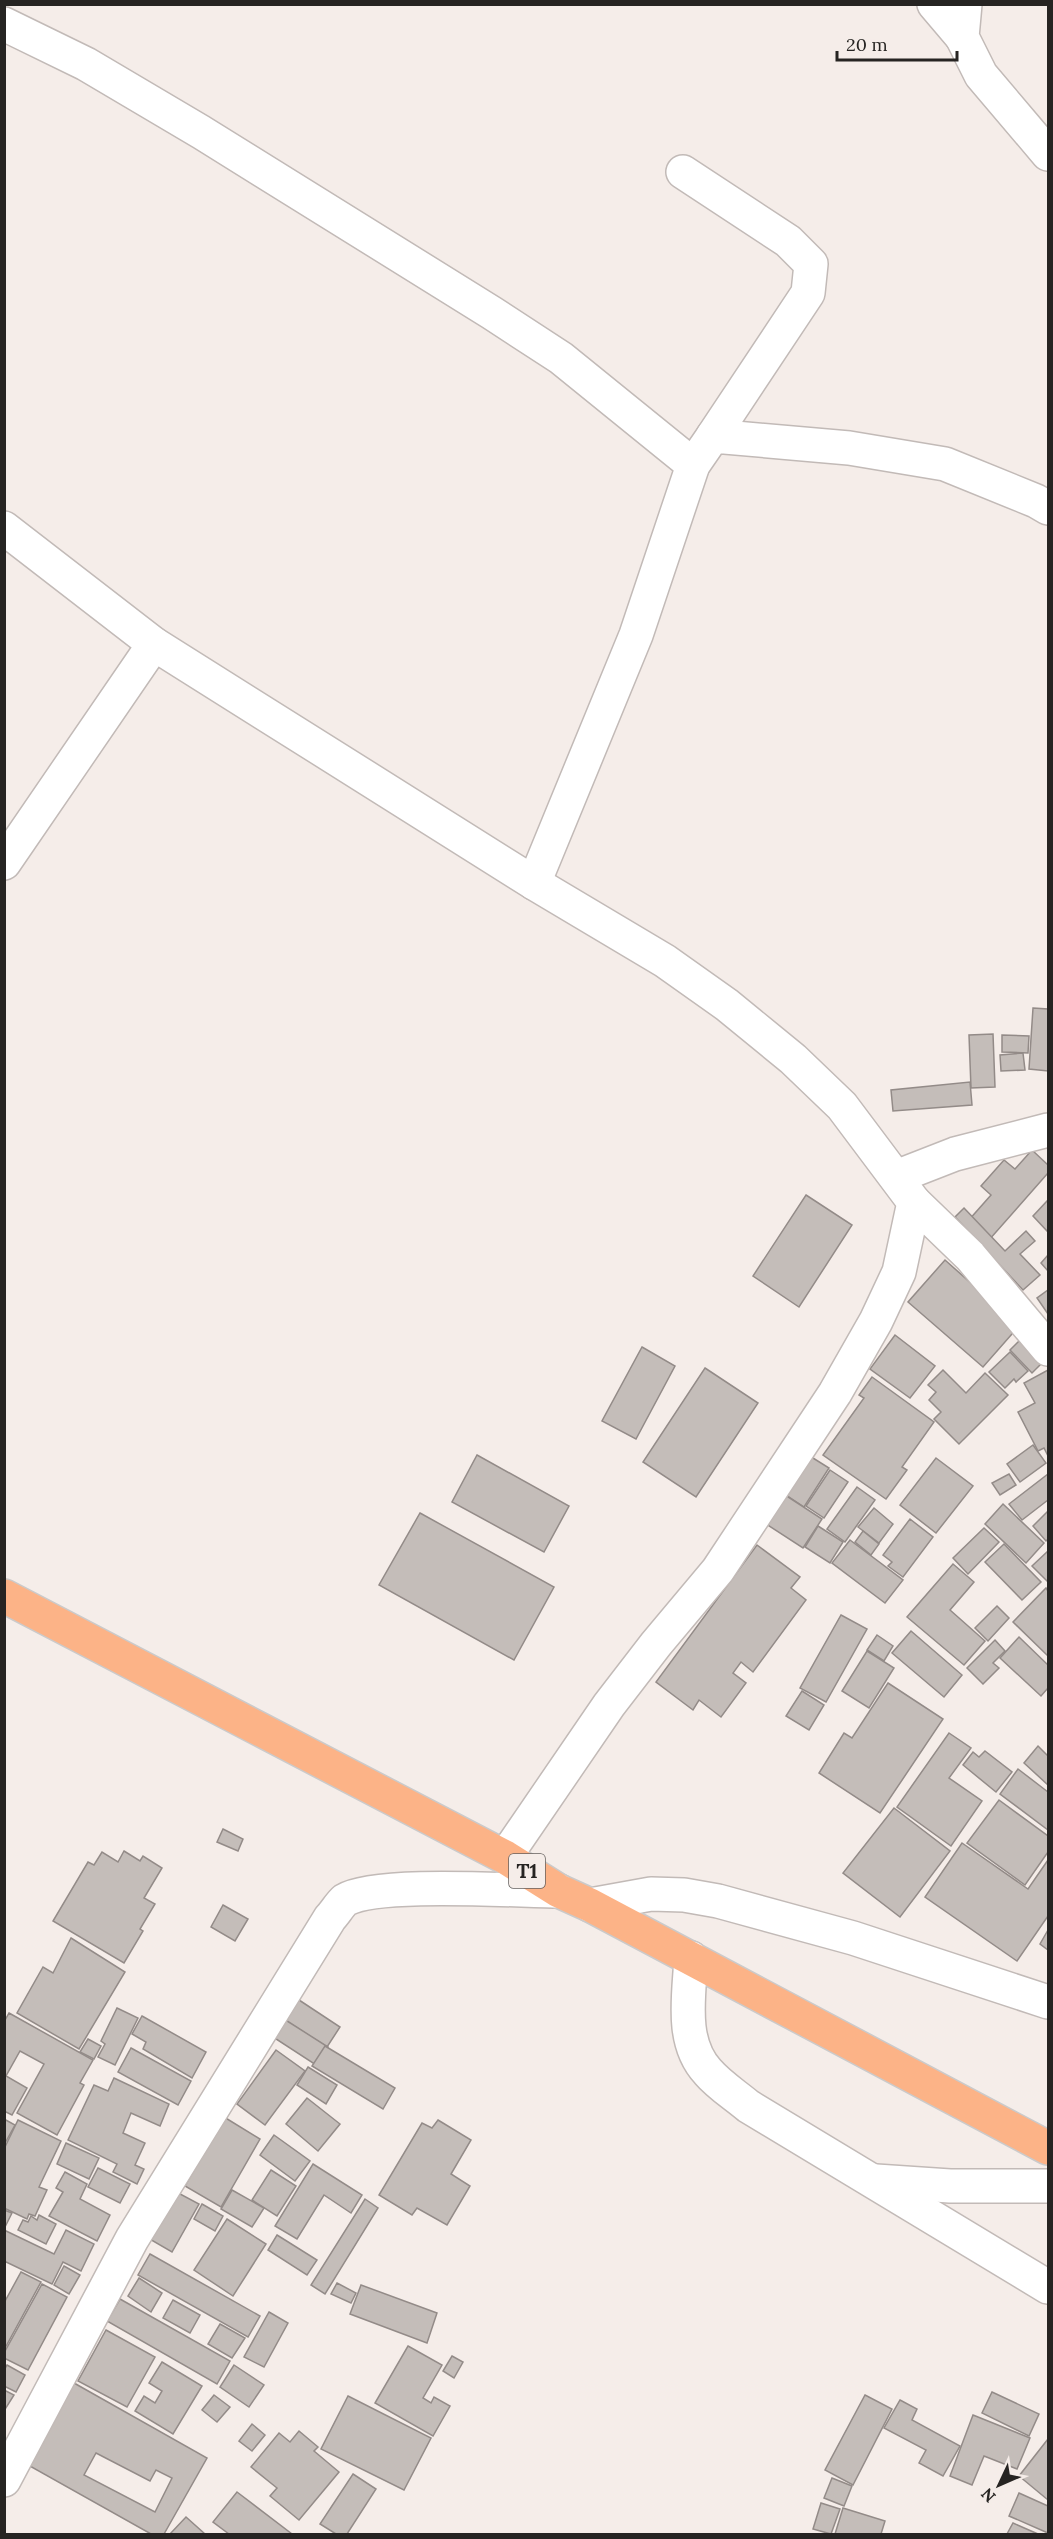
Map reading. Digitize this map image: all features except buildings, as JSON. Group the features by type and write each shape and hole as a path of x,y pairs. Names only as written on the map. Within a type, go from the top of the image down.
{"highway":[{"name":"T1","path":"4,1596 505,1857 559,1891 590,1905 1048,2148"}],"street":[{"path":"933,4 962,37 981,75 1048,154"},
{"path":"962,37 965,4"},
{"path":"4,24 86,64 201,132 492,313 561,358 693,465"},
{"path":"534,882 636,635 693,465 808,293 811,264 788,241 683,172"},
{"path":"713,436 849,448 945,465 1036,501 1048,508"},
{"path":"4,528 154,644 534,882 665,961 727,1005 793,1059 842,1106 905,1189 970,1256 1048,1349"},
{"path":"4,863 154,644"},
{"path":"905,1189 955,1154 1048,1130"},
{"path":"505,1857 609,1705 718,1570 835,1393 876,1321 900,1272 905,1189"},
{"path":"4,2480 132,2239 330,1918 345,1900 370,1893 421,1889 559,1891"},
{"path":"590,1905 651,1894 684,1895 718,1901 853,1938 1048,2002"},
{"path":"691,1959 687,2019 693,2047 707,2072 748,2106 1048,2287"},
{"path":"870,2181 950,2186 1048,2186"}]}
